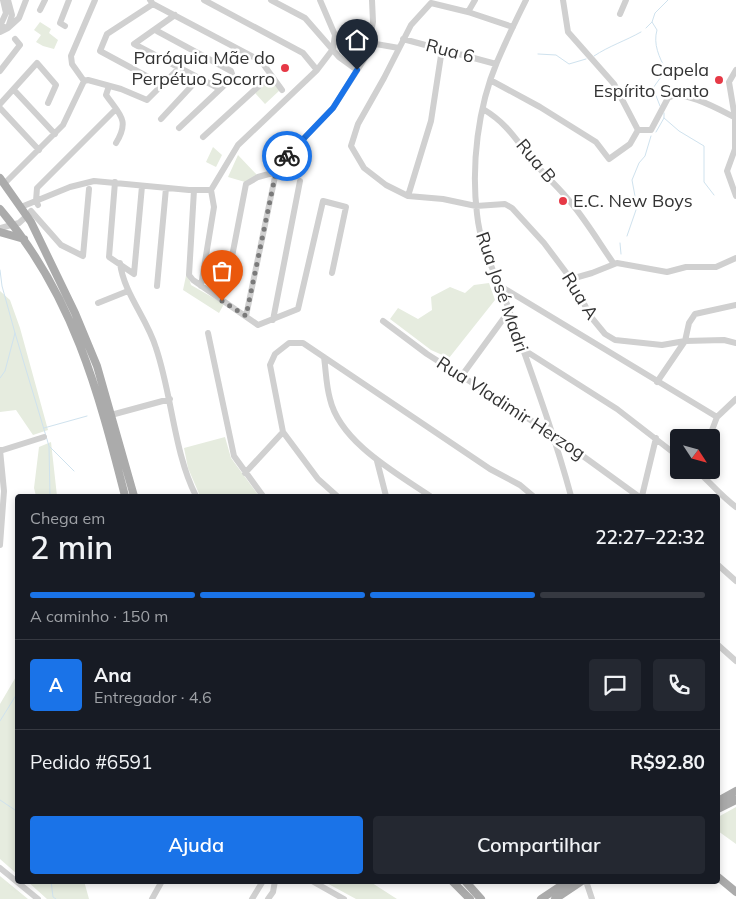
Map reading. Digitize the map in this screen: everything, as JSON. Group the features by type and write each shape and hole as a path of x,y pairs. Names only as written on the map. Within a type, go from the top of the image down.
{"main road":[{"path":"2,181 21,207 29,214 97,366 133,494"},
{"path":"13,224 18,219 21,207"},
{"path":"0,210 26,240 63,305 94,379 124,494"},
{"path":"0,232 26,240"},
{"path":"720,800 736,791"},
{"path":"720,808 736,800"},
{"path":"720,879 736,892"},
{"path":"455,884 470,899"},
{"path":"468,884 481,899"},
{"path":"541,899 564,884"},
{"path":"555,899 578,884"}],"street":[{"path":"2,0 6,13 0,26 8,28"},
{"path":"8,0 12,15 8,28"},
{"path":"0,32 8,28 19,18 26,0"},
{"path":"40,10 45,0"},
{"path":"66,26 60,23 70,0"},
{"path":"84,81 72,64 71,56 96,0"},
{"path":"204,0 303,53 317,70"},
{"path":"271,0 305,18 332,49 357,70"},
{"path":"201,286 214,206 211,190 238,146 317,70 332,49 335,35 320,0"},
{"path":"246,316 276,172 282,161 333,108 367,55 373,22 372,0"},
{"path":"468,12 475,0"},
{"name":"Rua José Madri","path":"526,0 496,64 483,109 475,166 476,206 486,257 500,286 554,435 570,494"},
{"path":"563,0 568,32 614,84 638,130"},
{"path":"620,14 626,0"},
{"path":"163,85 100,51 107,34 151,2 261,61 282,90"},
{"path":"442,49 431,122 408,196 386,186 364,168 351,146 358,124 411,25 431,3 468,12 513,27"},
{"path":"175,15 134,44 220,89"},
{"path":"158,31 231,71 233,77 179,128"},
{"path":"0,71 20,45 15,39"},
{"name":"Rua 6","path":"403,39 496,64"},
{"path":"370,43 399,48"},
{"path":"0,104 14,90 34,63 38,63 56,85 48,103"},
{"path":"84,81 88,80 109,86 144,101 179,68"},
{"path":"736,70 729,82 735,118 735,150 726,171 736,196"},
{"path":"204,137 271,75"},
{"path":"161,119 198,78"},
{"path":"2,181 40,150 66,122 84,81"},
{"path":"492,81 540,107 596,142 609,159 630,144 638,130"},
{"path":"109,86 106,95 122,118 124,127 116,143"},
{"path":"14,90 55,134"},
{"path":"638,130 651,130 668,98 672,96 690,97 735,118"},
{"path":"0,108 40,150"},
{"path":"0,228 13,224 29,214 37,203 37,188 116,109"},
{"name":"Rua B","path":"483,109 498,118 512,131 534,162 574,206 614,264"},
{"path":"225,292 246,184 258,177 276,172"},
{"path":"272,320 300,181"},
{"path":"21,207 37,203 70,187 90,182 115,182 166,188 211,190"},
{"path":"115,182 109,258 134,274 142,186"},
{"path":"157,286 166,188"},
{"path":"29,214 61,245 83,256 89,189"},
{"path":"194,190 188,273 201,286 258,325 298,309 323,201 346,207 332,273"},
{"name":"Rua A","path":"408,196 443,199 476,206 505,204 512,208 544,243 571,279 591,317 605,334 615,340 662,345 685,341 724,340 736,343"},
{"path":"571,279 614,264 629,263 667,272 686,267 716,267 736,258"},
{"path":"120,264 122,278 153,339 170,399 186,474 195,494"},
{"path":"500,286 717,417"},
{"path":"98,303 128,291"},
{"path":"657,382 685,341 689,323 695,314 736,305"},
{"path":"463,374 509,311"},
{"name":"Rua Vladimir Herzog","path":"383,320 427,354 463,374 637,494"},
{"path":"208,333 229,440 234,456 261,494"},
{"path":"335,494 318,479 283,432 270,365 275,354 282,348 295,342 303,344 324,357 490,468 520,485 531,494"},
{"path":"521,348 617,409 670,450"},
{"path":"324,357 330,400 340,419 357,443 377,461 427,494"},
{"path":"712,429 717,417 736,398"},
{"path":"112,415 170,399"},
{"path":"245,473 283,432"},
{"path":"0,545 4,491 0,451 44,437"},
{"path":"641,494 656,438"},
{"path":"377,461 385,494"},
{"path":"709,480 720,494"},
{"path":"720,494 736,507"},
{"path":"720,567 736,581"},
{"path":"720,648 736,661"},
{"path":"0,868 15,880"},
{"path":"20,884 38,899"},
{"path":"152,899 160,884"},
{"path":"252,899 259,884"},
{"path":"268,899 273,892 274,884"},
{"path":"317,884 344,899"},
{"path":"587,884 592,899"}],"shaded area":[{"path":"40,22 51,29 49,33 58,40 54,49 36,42 41,35 34,30"},
{"path":"270,79 280,90 265,104 255,93"},
{"path":"213,147 222,155 216,167 206,162"},
{"path":"238,155 258,176 245,182 228,177"},
{"path":"187,271 191,285 224,304 219,313 183,290"},
{"path":"489,283 495,300 449,358 431,350 390,319 398,308 418,319 432,310 431,297 450,287 465,293 474,285"},
{"path":"0,291 10,300 20,328 48,430 33,435 16,410 0,412"},
{"path":"225,437 231,458 258,494 199,494 188,468 184,448"},
{"path":"51,442 57,494 36,494 34,488 39,447"},
{"path":"15,678 15,872 0,859 0,704"},
{"path":"736,807 736,844 720,832 720,816"},
{"path":"0,876 28,899 0,899"},
{"path":"30,884 85,884 89,899 47,899"},
{"path":"328,884 374,884 397,899 356,899"}],"waterway":[{"path":"660,106 653,88 666,70 657,50 657,30 652,22 655,13 668,0"},
{"path":"646,28 652,22"},
{"path":"594,56 641,32"},
{"path":"538,54 556,55 569,64 586,59"},
{"path":"656,132 664,118 664,113"},
{"path":"664,118 679,131 704,146 704,182 714,195"},
{"path":"627,236 637,207 632,180 639,163 645,156 651,136"},
{"path":"620,243 621,254"},
{"path":"0,270 2,286 15,333 5,371 0,378"},
{"path":"15,333 49,446 50,494"},
{"path":"44,428 87,416"},
{"path":"50,447 74,471"},
{"path":"0,721 15,697"},
{"path":"0,800 15,810"},
{"path":"51,884 53,897 56,899"}],"way so far":[{"path":"222,301 246,316 276,172 287,156"}],"place":[{"name":"Paróquia Mãe do Perpétuo Socorro","path":"285,68"},
{"name":"Capela Espírito Santo","path":"719,80"},
{"name":"E.C. New Boys","path":"563,201"}],"route":[{"path":"287,156 333,108 357,70"}]}
